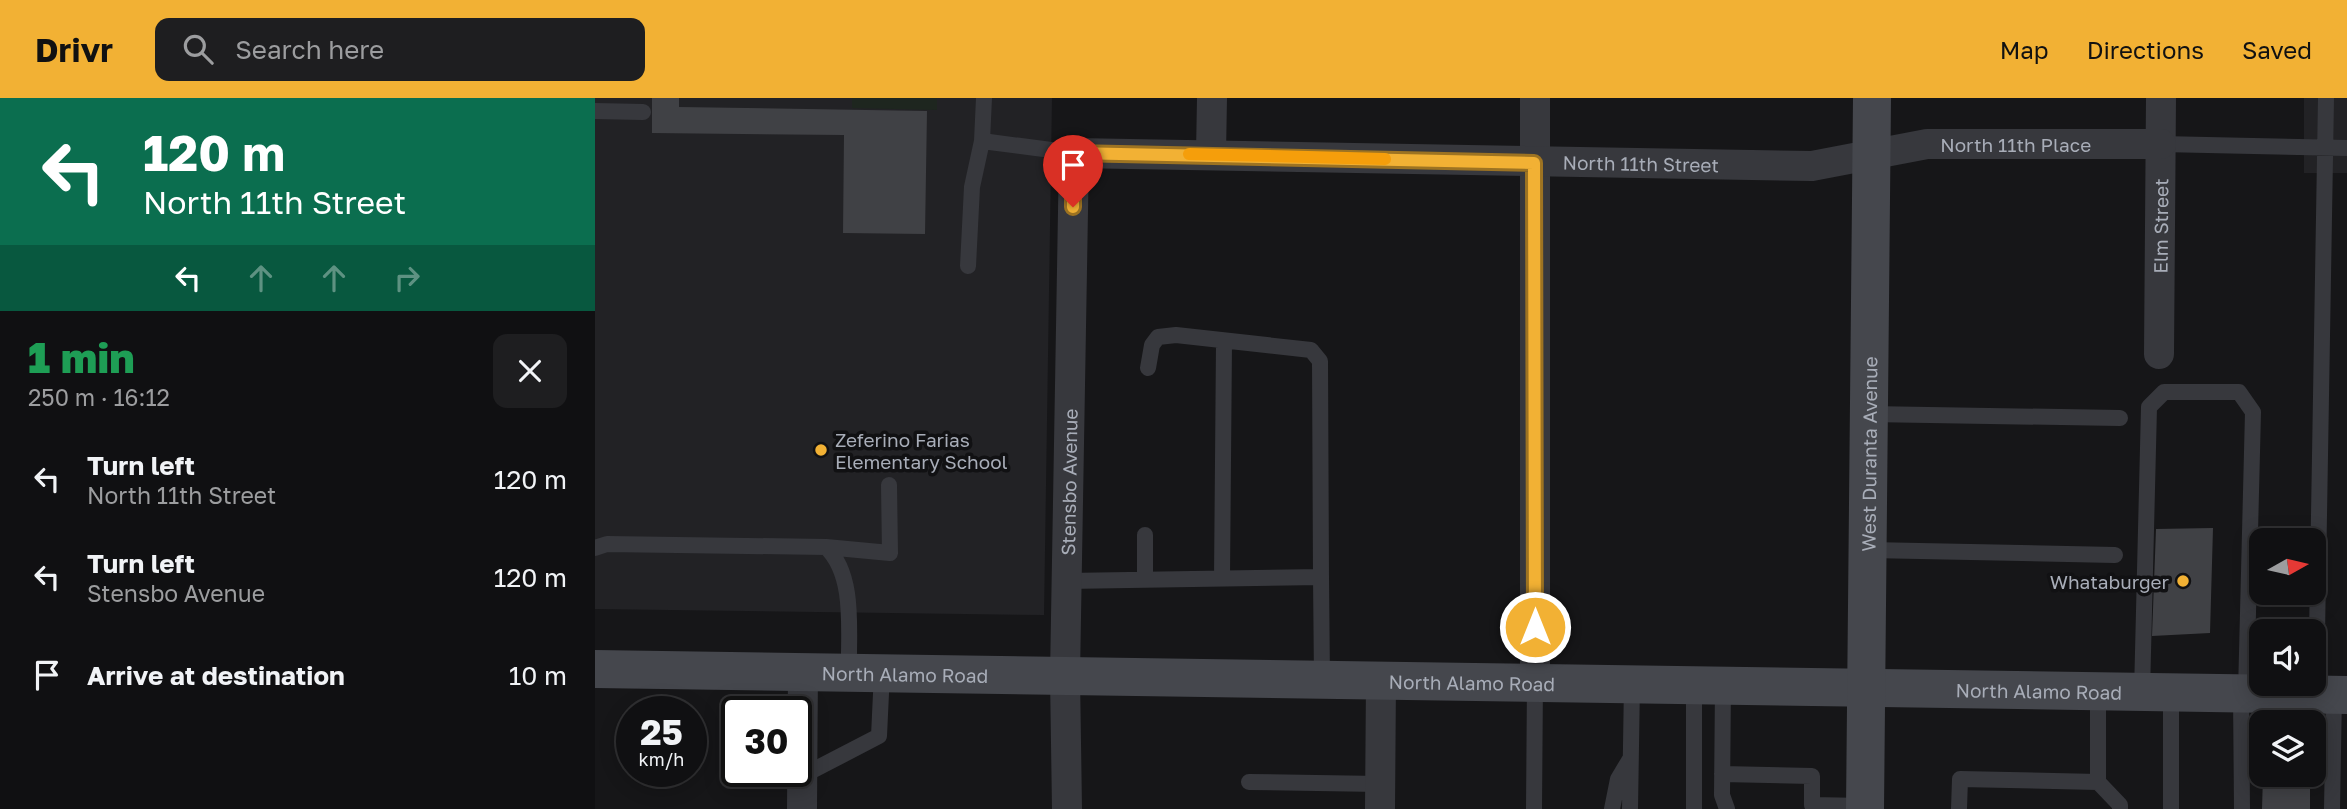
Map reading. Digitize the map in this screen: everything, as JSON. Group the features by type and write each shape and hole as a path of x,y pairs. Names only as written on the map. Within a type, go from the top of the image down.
{"main road":[{"name":"West Duranta Avenue","path":"1865,808 1872,98"},
{"name":"North Alamo Road","path":"595,669 803,670 2332,695"}],"street":[{"path":"1211,154 1212,98"},
{"path":"1535,98 1535,681"},
{"name":"Elm Street","path":"2159,354 2161,98"},
{"name":"North 11th Place","path":"1871,156 1927,144 2161,144"},
{"name":"North 11th Street","path":"1073,153 1812,166 1871,156"},
{"name":"Stensbo Avenue","path":"1067,809 1065,676 1073,153"},
{"path":"803,670 803,696"},
{"path":"1380,796 1381,681"},
{"path":"801,809 802,787"}],"lane":[{"path":"968,265 972,187 982,141 984,98"},
{"path":"2326,98 2332,695 2340,778 2332,809"},
{"path":"595,111 643,112"},
{"path":"982,141 1073,153"},
{"path":"2161,144 2347,148"},
{"path":"1148,368 1151,345 1158,337 1176,335 1224,343 1296,346 1311,350 1320,361 1322,680"},
{"path":"1222,578 1224,343"},
{"path":"2171,809 2157,693 2149,407 2164,392 2239,392 2252,412 2242,809"},
{"path":"1869,414 2120,418"},
{"path":"595,548 607,544 826,547 890,553 890,485"},
{"path":"1145,535 1145,579"},
{"path":"812,771 879,736 846,585 837,558 826,547"},
{"path":"1869,550 2115,555"},
{"path":"1066,581 1321,576"},
{"path":"1534,809 1535,681"},
{"path":"1630,809 1632,683"},
{"path":"1708,684 1722,774 1722,795 1727,809"},
{"path":"1694,809 1708,684"},
{"path":"2098,692 2098,782 2120,805 2120,809"},
{"path":"1612,809 1618,779 1630,758"},
{"path":"1722,774 1812,776 1808,807 1865,808"},
{"path":"1959,809 1960,779 2098,782"},
{"path":"1248,782 1380,796"}],"shaded area":[{"name":"Zeferino Farias Elementary School","path":"595,98 1052,98 1044,615 595,609"},
{"path":"852,98 937,98 937,110 852,108"},
{"path":"2304,98 2347,98 2347,173 2304,173"}],"building":[{"path":"652,98 679,98 679,107 927,111 925,234 843,233 844,135 652,133"},
{"name":"Whataburger","path":"2213,528 2210,633 2152,636 2156,529"},
{"path":"2263,787 2310,787 2310,809 2262,809"}],"slow traffic":[{"path":"1189,154 1385,159"}],"place":[{"name":"Zeferino Farias Elementary School","path":"821,450"},
{"name":"Whataburger","path":"2183,581"}],"route":[{"path":"1073,207 1073,153 1534,163 1535,627"}]}
